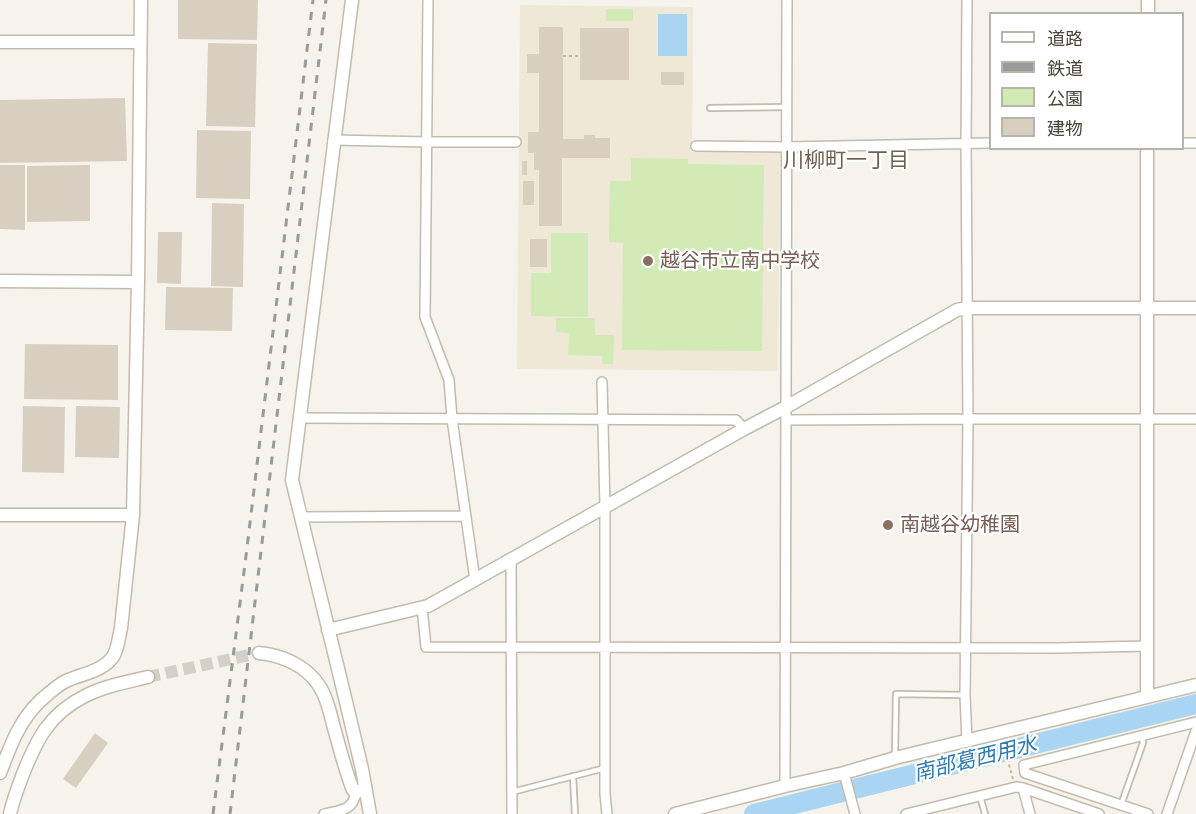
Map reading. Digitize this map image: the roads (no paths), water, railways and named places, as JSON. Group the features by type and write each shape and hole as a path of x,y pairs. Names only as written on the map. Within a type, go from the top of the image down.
{"street":[{"path":"0,773 14,737 28,714 39,702 65,682 108,663 118,644 121,628 133,515 141,0"},
{"path":"324,814 348,808 354,801 360,791 362,769 292,480 352,0"},
{"path":"428,0 425,317 450,380 452,419 476,580"},
{"path":"785,786 787,0"},
{"path":"967,0 968,419 965,695 967,742"},
{"path":"0,42 140,42"},
{"path":"333,140 516,142"},
{"path":"696,146 787,147 989,143"},
{"path":"1147,150 1147,697"},
{"path":"0,281 138,282"},
{"path":"328,630 428,606 957,310 967,308 1196,308"},
{"path":"603,382 605,794 608,814"},
{"path":"299,418 736,420 744,429"},
{"path":"786,420 1196,420"},
{"path":"0,515 133,515"},
{"path":"301,518 466,516"},
{"path":"511,559 513,814"},
{"path":"422,607 426,647 1058,648 1147,646"},
{"path":"259,653 282,657 307,672 318,684 327,702 346,773 353,790 360,791"},
{"path":"10,814 34,746 43,730 68,706 85,696 148,676"},
{"path":"675,814 785,786 845,776 895,758 1196,685"},
{"path":"1148,814 1025,773 1024,765 1142,735 1196,725 1167,814"},
{"path":"845,776 855,814"},
{"path":"1023,788 1030,814"},
{"path":"906,814 940,810 980,796 1023,788 1099,814"},
{"path":"360,791 370,814"}],"lane":[{"path":"710,108 787,107"},
{"path":"895,758 896,694 965,695"},
{"path":"1121,805 1143,742 1142,735"},
{"path":"512,792 605,768"},
{"path":"573,776 575,814"},
{"path":"980,796 985,814"}],"water":[{"path":"658,14 687,14 687,56 658,56"}],"waterway":[{"name":"南部葛西用水","path":"754,814 1196,704"}],"tunnel":[{"path":"148,677 259,653"}],"railway":[{"path":"213,814 313,0"},
{"path":"230,814 326,0"}],"place":[{"name":"越谷市立南中学校","path":"648,261"},
{"name":"南越谷幼稚園","path":"888,525"}],"district":[{"name":"川柳町一丁目","path":"846,160"}]}
